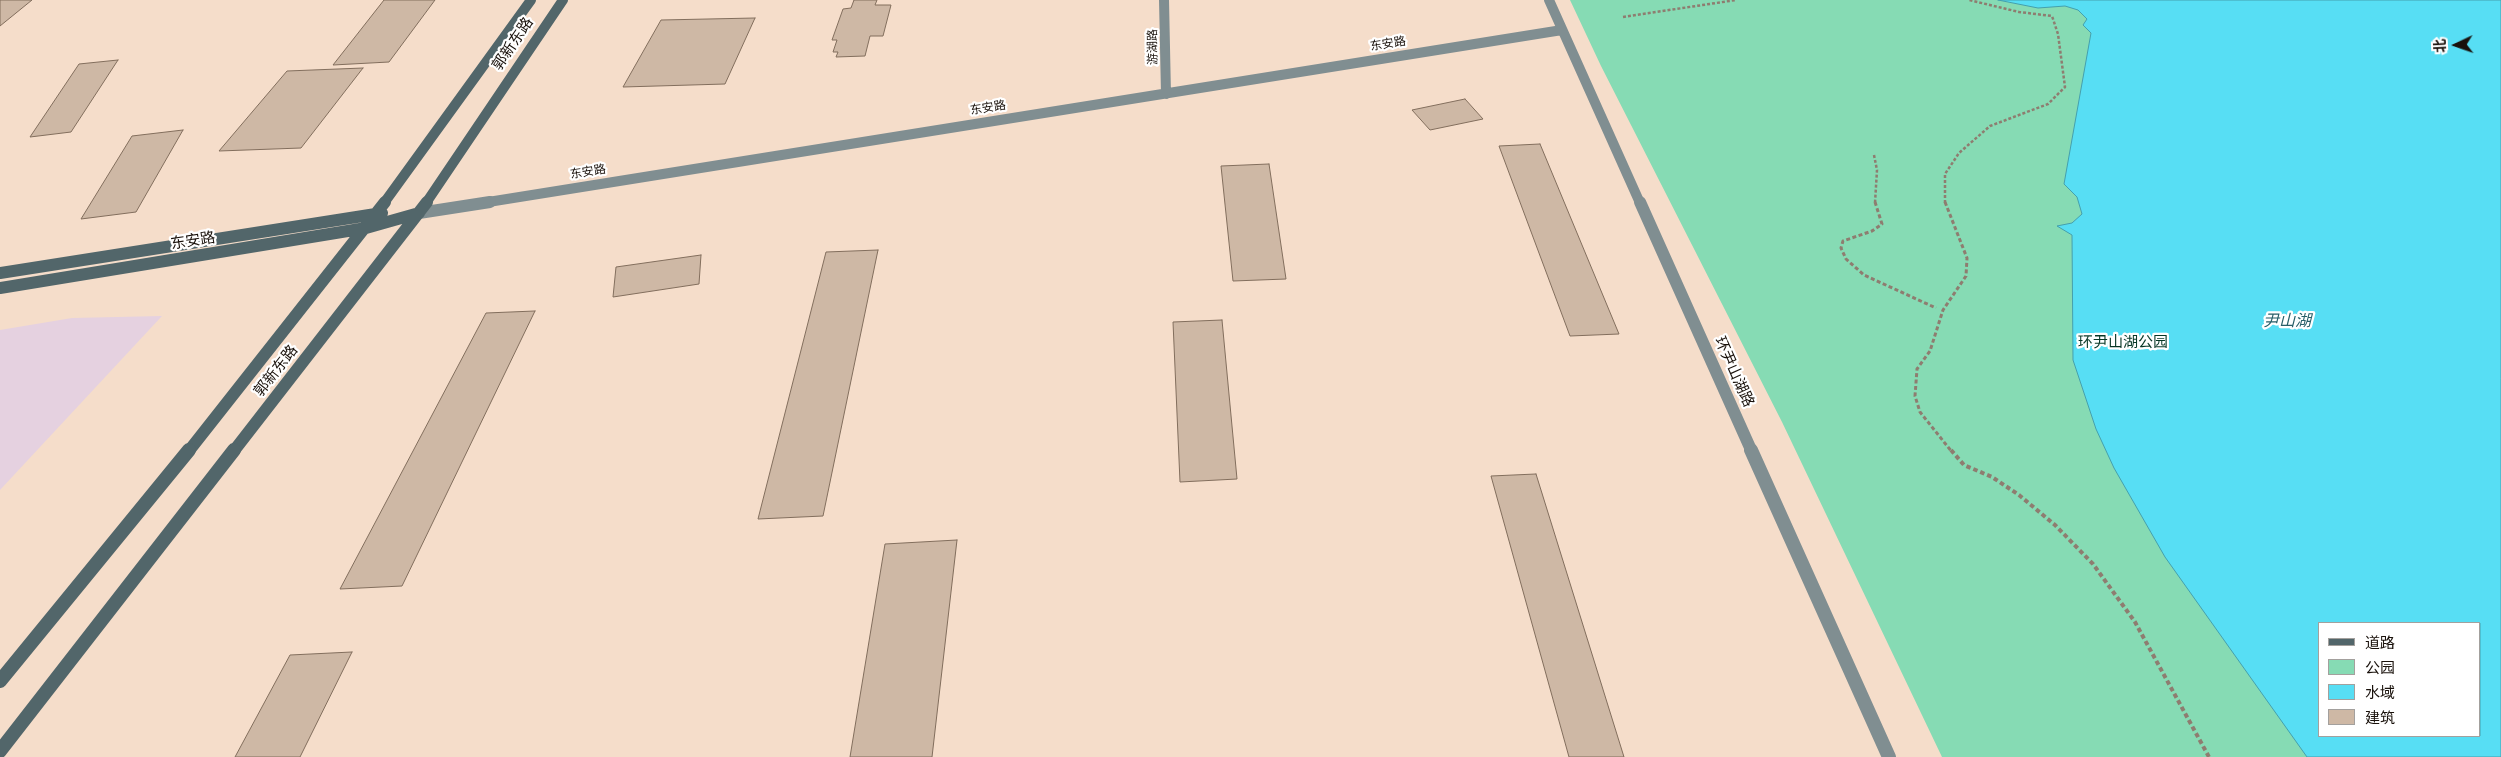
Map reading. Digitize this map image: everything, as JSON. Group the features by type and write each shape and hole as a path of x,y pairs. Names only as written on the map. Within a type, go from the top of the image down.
{"main road":[{"name":"郭新东路","path":"0,681 172,473 366,228 531,0"},
{"name":"郭新东路","path":"0,751 419,213 563,0"},
{"name":"东安路","path":"0,273 377,213 419,213"},
{"name":"东安路","path":"0,288 366,228 419,213"}],"street":[{"name":"游湖路","path":"1164,0 1166,94"},
{"name":"环尹山湖路","path":"1549,0 1889,757"},
{"name":"东安路","path":"419,213 1562,30"}],"path":[{"path":"1623,17 1736,0"},
{"path":"1968,0 2019,12 2052,16 2058,34 2065,87 2048,104 1990,126 1959,152 1945,174 1945,206 1967,258 1966,276 1943,310 1930,351 1917,369 1915,396 1920,412 1941,440 1964,464 1992,477 2019,496 2055,525 2093,564 2134,622 2209,757"},
{"path":"1874,155 1877,170 1874,203 1881,216 1882,224 1872,231 1843,241 1840,248 1846,259 1864,275 1936,308"}],"shaded area":[{"path":"162,316 0,490 0,330 72,318"}],"green space":[{"name":"环尹山湖公园","path":"1570,0 2501,0 2501,757 1942,757 1782,422 1601,66"}],"water":[{"name":"尹山湖","path":"1998,0 2501,0 2501,757 2307,757 2165,557 2114,468 2096,429 2073,360 2072,235 2057,226 2072,223 2082,214 2077,197 2064,184 2091,33 2083,25 2087,19 2078,10 2065,6 2038,8"}],"building":[{"path":"0,0 32,0 0,26"},
{"path":"384,0 435,0 389,62 333,65"},
{"path":"854,0 877,0 875,5 891,5 883,36 870,36 865,56 836,57 838,52 833,52 837,40 832,40 843,9 851,8"},
{"path":"755,18 725,84 623,87 661,20"},
{"path":"118,60 71,132 30,137 79,64"},
{"path":"363,68 301,148 219,151 287,71"},
{"path":"1465,99 1483,119 1430,130 1412,110"},
{"path":"183,130 136,212 81,219 132,136"},
{"path":"1540,144 1619,334 1570,336 1499,146"},
{"path":"1269,164 1286,279 1233,281 1221,166"},
{"path":"878,250 823,516 758,519 826,252"},
{"path":"701,255 699,284 613,297 616,267"},
{"path":"535,311 402,586 340,589 486,313"},
{"path":"1222,320 1237,479 1180,482 1173,322"},
{"path":"1536,474 1624,757 1569,757 1491,476"},
{"path":"957,540 932,757 850,757 885,544"},
{"path":"352,652 300,757 235,757 290,655"}]}
